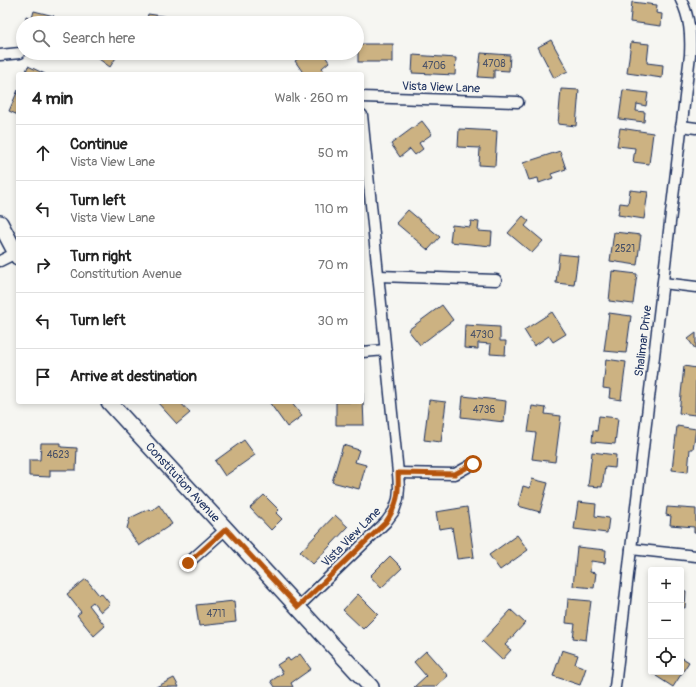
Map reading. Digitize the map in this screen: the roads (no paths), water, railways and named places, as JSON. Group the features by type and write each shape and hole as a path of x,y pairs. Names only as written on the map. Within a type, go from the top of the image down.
{"main road":[{"path":"0,223 16,253"},
{"name":"Constitution Avenue","path":"111,404 298,607 367,686"}],"street":[{"name":"Shalimar Drive","path":"615,687 691,39 689,22 681,0"},
{"path":"0,55 16,53"},
{"name":"Vista View Lane","path":"364,97 518,102"},
{"path":"681,126 696,128"},
{"name":"Vista View Lane","path":"298,607 386,522 394,511 398,499 398,473 378,276 366,182 364,148"},
{"path":"0,261 16,255"},
{"path":"378,276 496,280"},
{"path":"663,283 696,287"},
{"path":"364,352 386,350"},
{"path":"398,473 455,474 473,464"},
{"path":"188,563 226,529"},
{"path":"630,549 696,556"}]}
